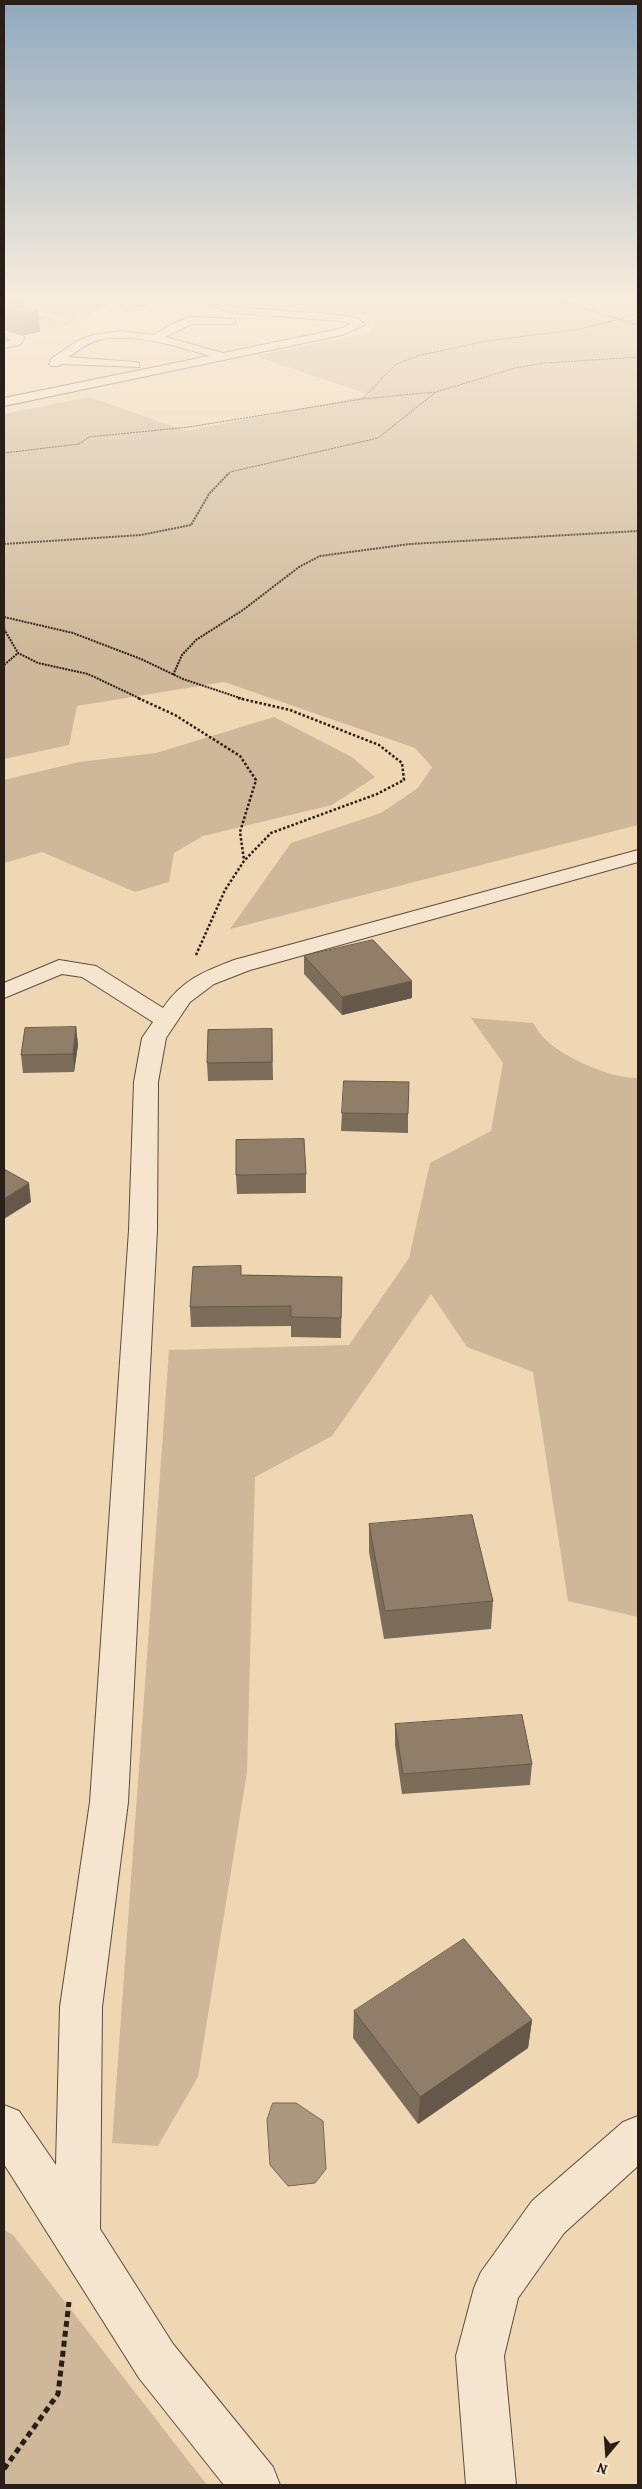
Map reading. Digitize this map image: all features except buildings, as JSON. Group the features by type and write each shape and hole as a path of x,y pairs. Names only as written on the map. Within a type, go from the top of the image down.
{"street":[{"path":"77,2235 77,2127 81,2007 109,1802 143,1230 146,1082 154,1038 165,1019 182,997 206,979 251,962 638,856"},
{"path":"4,991 59,967 88,971 165,1019"},
{"path":"4,2126 77,2235 156,2361 254,2485"},
{"path":"491,2485 480,2356 497,2288 548,2217 638,2137"}],"path":[{"path":"4,453 79,444 89,437 189,427 250,417"},
{"path":"4,544 141,536 191,525 209,494 230,472 378,438 404,417"},
{"path":"173,675 175,662 184,650 202,635 232,618 296,570 320,556 411,544 587,537 638,531"},
{"path":"4,617 73,633 141,659 173,675 235,697 290,710 340,728 379,745 402,763 404,780 377,794 270,834 244,861 244,864 225,890 190,968 206,979"},
{"path":"4,630 18,652 38,663 99,678 175,714 240,756 256,780 240,832 244,861"},
{"path":"4,665 18,652"},
{"path":"4,2469 58,2394 77,2235"}],"shaded area":[{"path":"4,417 146,417 186,431 257,417 638,417 638,825 230,929 291,843 381,813 418,788 432,767 415,748 224,682 77,706 69,745 4,759"},
{"path":"274,717 352,757 375,777 332,805 203,836 174,853 169,882 135,892 42,852 4,863 4,780 79,762 156,753"},
{"path":"471,1018 533,1023 553,1046 576,1060 615,1075 638,1078 638,1617 568,1601 533,1372 467,1347 431,1294 332,1436 255,1477 247,1772 198,2077 158,2146 112,2143 169,1350 349,1345 409,1258 430,1163 491,1131 503,1063"},
{"path":"273,2103 296,2103 323,2121 326,2169 315,2183 288,2186 270,2165 267,2120"},
{"path":"4,2230 13,2235 207,2485 4,2485"}]}
